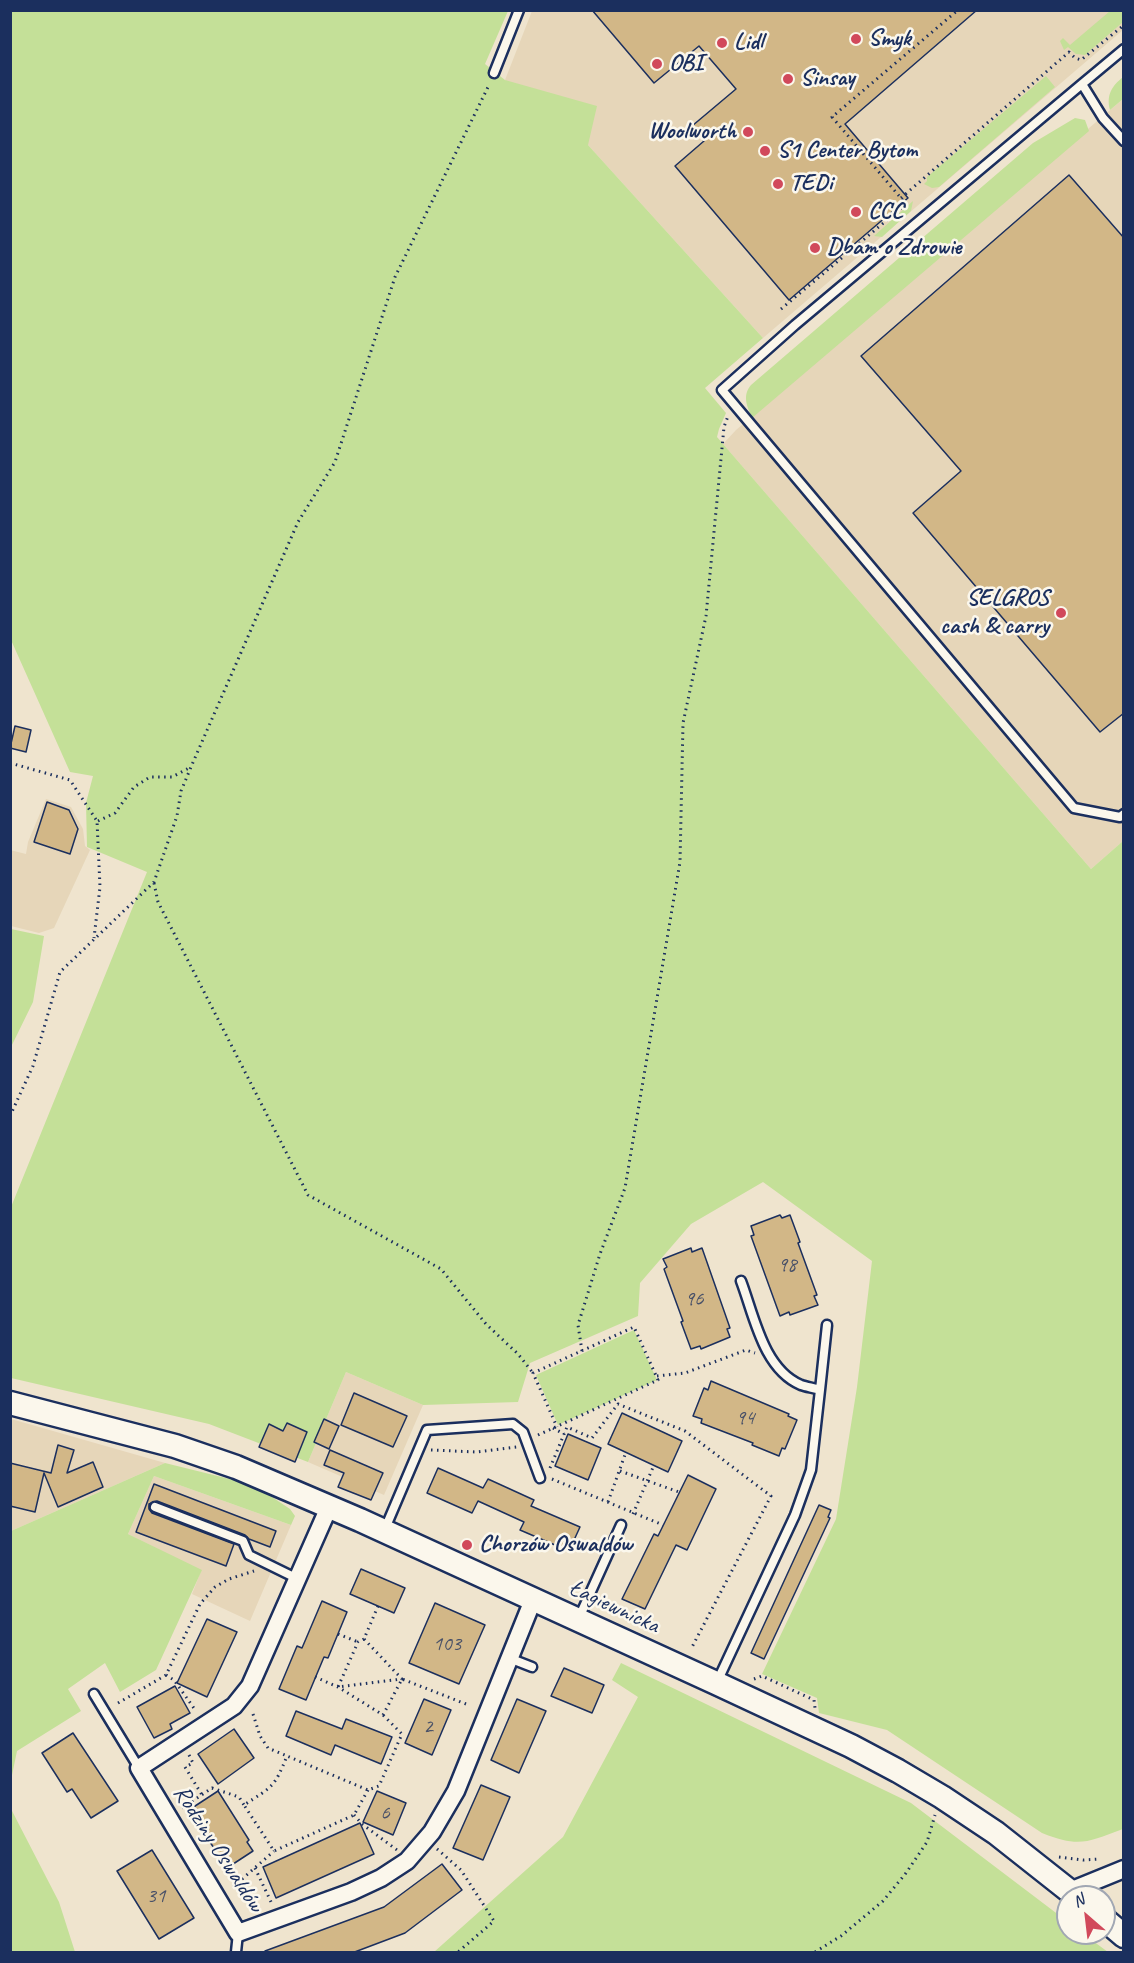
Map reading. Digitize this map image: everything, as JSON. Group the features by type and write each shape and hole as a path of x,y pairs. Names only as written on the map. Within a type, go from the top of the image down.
{"street":[{"name":"Łagiewnicka","path":"10,1403 99,1425 219,1461 329,1507 716,1683 851,1746 898,1771 996,1833 1062,1885"},
{"path":"139,1768 234,1706 250,1686 329,1507"},
{"name":"Rodziny Oswaldów","path":"139,1768 238,1933 351,1892 381,1878 407,1861 432,1832 456,1791 533,1600"},
{"path":"1092,1885 1124,1869"}],"lane":[{"path":"494,73 519,10"},
{"path":"1124,49 864,267 722,390 1074,808 1120,817 1124,814"},
{"path":"1082,84 1103,118 1124,141"},
{"path":"741,1281 765,1347 779,1369 800,1385 819,1390"},
{"path":"716,1683 795,1515 811,1470 827,1324"},
{"path":"384,1532 427,1430 513,1424 523,1432 540,1478"},
{"path":"155,1507 243,1541 249,1555 298,1579"},
{"path":"578,1620 621,1525"},
{"path":"509,1658 532,1667"},
{"path":"94,1694 139,1768"},
{"path":"236,1953 238,1933"}],"path":[{"path":"781,309 906,204 832,117 958,10"},
{"path":"901,198 1069,52 1081,60 1124,25"},
{"path":"10,1116 33,1066 60,972 154,882 177,816 181,791 191,767 298,522 335,462 395,277 494,73"},
{"path":"582,1351 578,1325 600,1254 625,1188 680,862 683,723 706,616 724,427 734,404"},
{"path":"10,763 70,780 98,821 100,887 94,940"},
{"path":"98,821 114,813 134,787 150,777 172,777 191,767"},
{"path":"154,882 158,902 308,1195 441,1269 486,1324 518,1354 532,1374 555,1428 564,1434"},
{"path":"427,1459 431,1450 476,1452 518,1447 526,1441 658,1380 634,1327 532,1374"},
{"path":"657,1376 685,1373 746,1350 773,1360"},
{"path":"623,1396 592,1438 567,1427 549,1472 552,1480 663,1525"},
{"path":"618,1404 685,1431 771,1496 691,1649"},
{"path":"608,1502 626,1452"},
{"path":"633,1514 654,1465"},
{"path":"620,1472 679,1492"},
{"path":"118,1703 166,1675 171,1669 200,1604 209,1592 229,1579 273,1567"},
{"path":"338,1687 358,1642 364,1639 378,1606"},
{"path":"338,1634 358,1642"},
{"path":"364,1639 402,1679 466,1704"},
{"path":"166,1675 174,1680 201,1718"},
{"path":"233,1887 274,1851 354,1815 368,1790 379,1786 402,1734 382,1715 338,1687 315,1677"},
{"path":"338,1687 402,1679"},
{"path":"382,1715 402,1679"},
{"path":"253,1714 260,1736 268,1748 368,1790"},
{"path":"188,1753 193,1763 185,1767 202,1795"},
{"path":"244,1805 272,1787 277,1781 287,1756"},
{"path":"167,1816 212,1788 239,1797 274,1851"},
{"path":"815,1953 841,1936 889,1894 927,1842 937,1812"},
{"path":"354,1815 407,1861"},
{"path":"436,1848 461,1870 494,1921 458,1953"},
{"path":"255,1868 272,1905"}],"shaded area":[{"path":"532,11 1123,11 1123,30 763,338 588,145 505,80"},
{"path":"1123,99 1123,841 1091,869 723,444 736,430"},
{"path":"46,799 71,807 83,829 85,846 90,850 54,928 39,933 11,926 10,850 26,854 28,842"},
{"path":"346,1372 423,1405 384,1495 308,1462"},
{"path":"11,1419 165,1463 11,1531"},
{"path":"154,1476 291,1525 250,1621 192,1594 201,1571 128,1534"}],"green space":[{"path":"11,11 508,11 485,64 505,80 597,106 588,145 763,338 705,388 726,413 717,437 1091,869 1123,841 1123,1829 1092,1840 1075,1842 1042,1833 887,1730 819,1713 817,1698 762,1674 836,1519 857,1387 872,1261 763,1182 691,1224 640,1283 638,1316 530,1363 518,1402 423,1405 346,1372 308,1462 209,1424 11,1378 11,1207 147,872 87,847 86,803 93,776 70,772 11,640"},
{"path":"1110,11 1123,11 1123,22 1085,55 1076,54 1068,47 1064,50 1060,41 1063,38 1070,45"},
{"path":"1046,76 1055,87 939,187 932,188 924,184 927,177"},
{"path":"1123,77 1123,99 1110,110 1111,91"},
{"path":"1075,118 1085,120 1089,131 752,418 746,397 751,385 1033,143"},
{"path":"913,201 911,211 882,237 874,236"},
{"path":"11,929 44,936 33,1002 11,1047"},
{"path":"634,1330 657,1380 558,1425 536,1375"},
{"path":"165,1463 254,1485 290,1509 295,1516 291,1525 154,1476 128,1534 202,1570 156,1670 120,1692 105,1663 68,1689 81,1711 17,1751 11,1780 11,1531"},
{"path":"621,1663 911,1803 1056,1913 1056,1945 1098,1945 1108,1952 434,1952 563,1837 638,1697 612,1680"},
{"path":"10,1807 59,1902 75,1952 11,1952"}],"building":[{"name":"S1 Center Bytom","path":"592,10 977,10 845,124 908,198 789,300 675,166 704,141 692,126 736,89 699,46 654,83"},
{"path":"1069,175 1124,238 1124,713 1100,732 913,513 961,471 861,356"},
{"path":"15,726 31,730 26,752 10,748"},
{"path":"47,802 69,810 78,829 70,854 34,842"},
{"path":"780,1215 782,1218 790,1215 817,1295 814,1296 818,1305 790,1315 789,1312 780,1316 751,1236 754,1235 751,1226"},
{"path":"691,1248 692,1252 702,1248 730,1328 727,1329 730,1337 701,1349 700,1346 691,1349 664,1269 667,1267 663,1259"},
{"path":"711,1381 789,1414 788,1416 797,1420 785,1449 782,1448 779,1456 752,1445 753,1443 701,1423 702,1419 693,1416 704,1388 708,1390"},
{"path":"354,1393 407,1416 393,1447 341,1425"},
{"path":"622,1413 682,1441 668,1472 608,1444"},
{"path":"324,1419 339,1426 329,1449 314,1442"},
{"path":"287,1423 307,1432 295,1462 259,1447 269,1424 283,1431"},
{"path":"568,1434 601,1448 588,1480 555,1466"},
{"path":"58,1445 74,1450 67,1473 93,1462 103,1487 58,1507 44,1473 35,1512 10,1506 10,1463 51,1473"},
{"path":"330,1450 383,1473 371,1500 338,1487 344,1473 324,1465"},
{"path":"438,1468 483,1488 488,1479 534,1500 531,1506 580,1527 569,1551 520,1530 524,1522 478,1501 472,1513 427,1493"},
{"path":"688,1475 716,1489 687,1550 676,1545 645,1609 622,1599 654,1534 658,1536"},
{"path":"154,1484 276,1531 270,1547 157,1501 149,1504 152,1513 234,1544 226,1566 136,1532"},
{"path":"819,1505 831,1510 828,1517 830,1518 764,1659 751,1653"},
{"path":"361,1569 405,1588 394,1613 350,1594"},
{"path":"322,1601 347,1612 328,1658 324,1657 306,1700 279,1689 297,1646 302,1648"},
{"path":"435,1603 485,1625 459,1684 409,1663"},
{"path":"207,1619 237,1632 207,1697 177,1683"},
{"path":"564,1668 604,1685 592,1713 551,1696"},
{"path":"175,1686 190,1713 170,1724 172,1729 154,1738 137,1707"},
{"path":"424,1699 451,1710 432,1755 405,1743"},
{"path":"517,1699 546,1711 519,1773 491,1760"},
{"path":"296,1711 342,1729 346,1719 392,1737 381,1764 335,1745 331,1755 286,1736"},
{"path":"234,1729 254,1758 218,1784 198,1754"},
{"path":"73,1733 118,1801 91,1818 72,1789 67,1792 42,1753"},
{"path":"481,1785 510,1797 483,1860 453,1848"},
{"path":"218,1791 249,1840 247,1842 253,1851 227,1868 189,1810"},
{"path":"377,1791 406,1803 393,1835 363,1822"},
{"path":"360,1823 374,1854 276,1898 263,1867"},
{"path":"152,1850 194,1918 159,1939 117,1871"},
{"path":"442,1864 462,1890 405,1933 352,1953 266,1953 265,1951 384,1907"}],"place":[{"name":"Smyk","path":"856,39"},
{"name":"Lidl","path":"722,43"},
{"name":"OBI","path":"657,64"},
{"name":"Sinsay","path":"788,79"},
{"name":"Woolworth","path":"748,132"},
{"name":"S1 Center Bytom","path":"765,151"},
{"name":"TEDi","path":"778,184"},
{"name":"CCC","path":"856,212"},
{"name":"Dbam o Zdrowie","path":"815,248"},
{"name":"SELGROS cash & carry","path":"1061,613"},
{"name":"Chorzów Oswaldów","path":"467,1545"}]}
